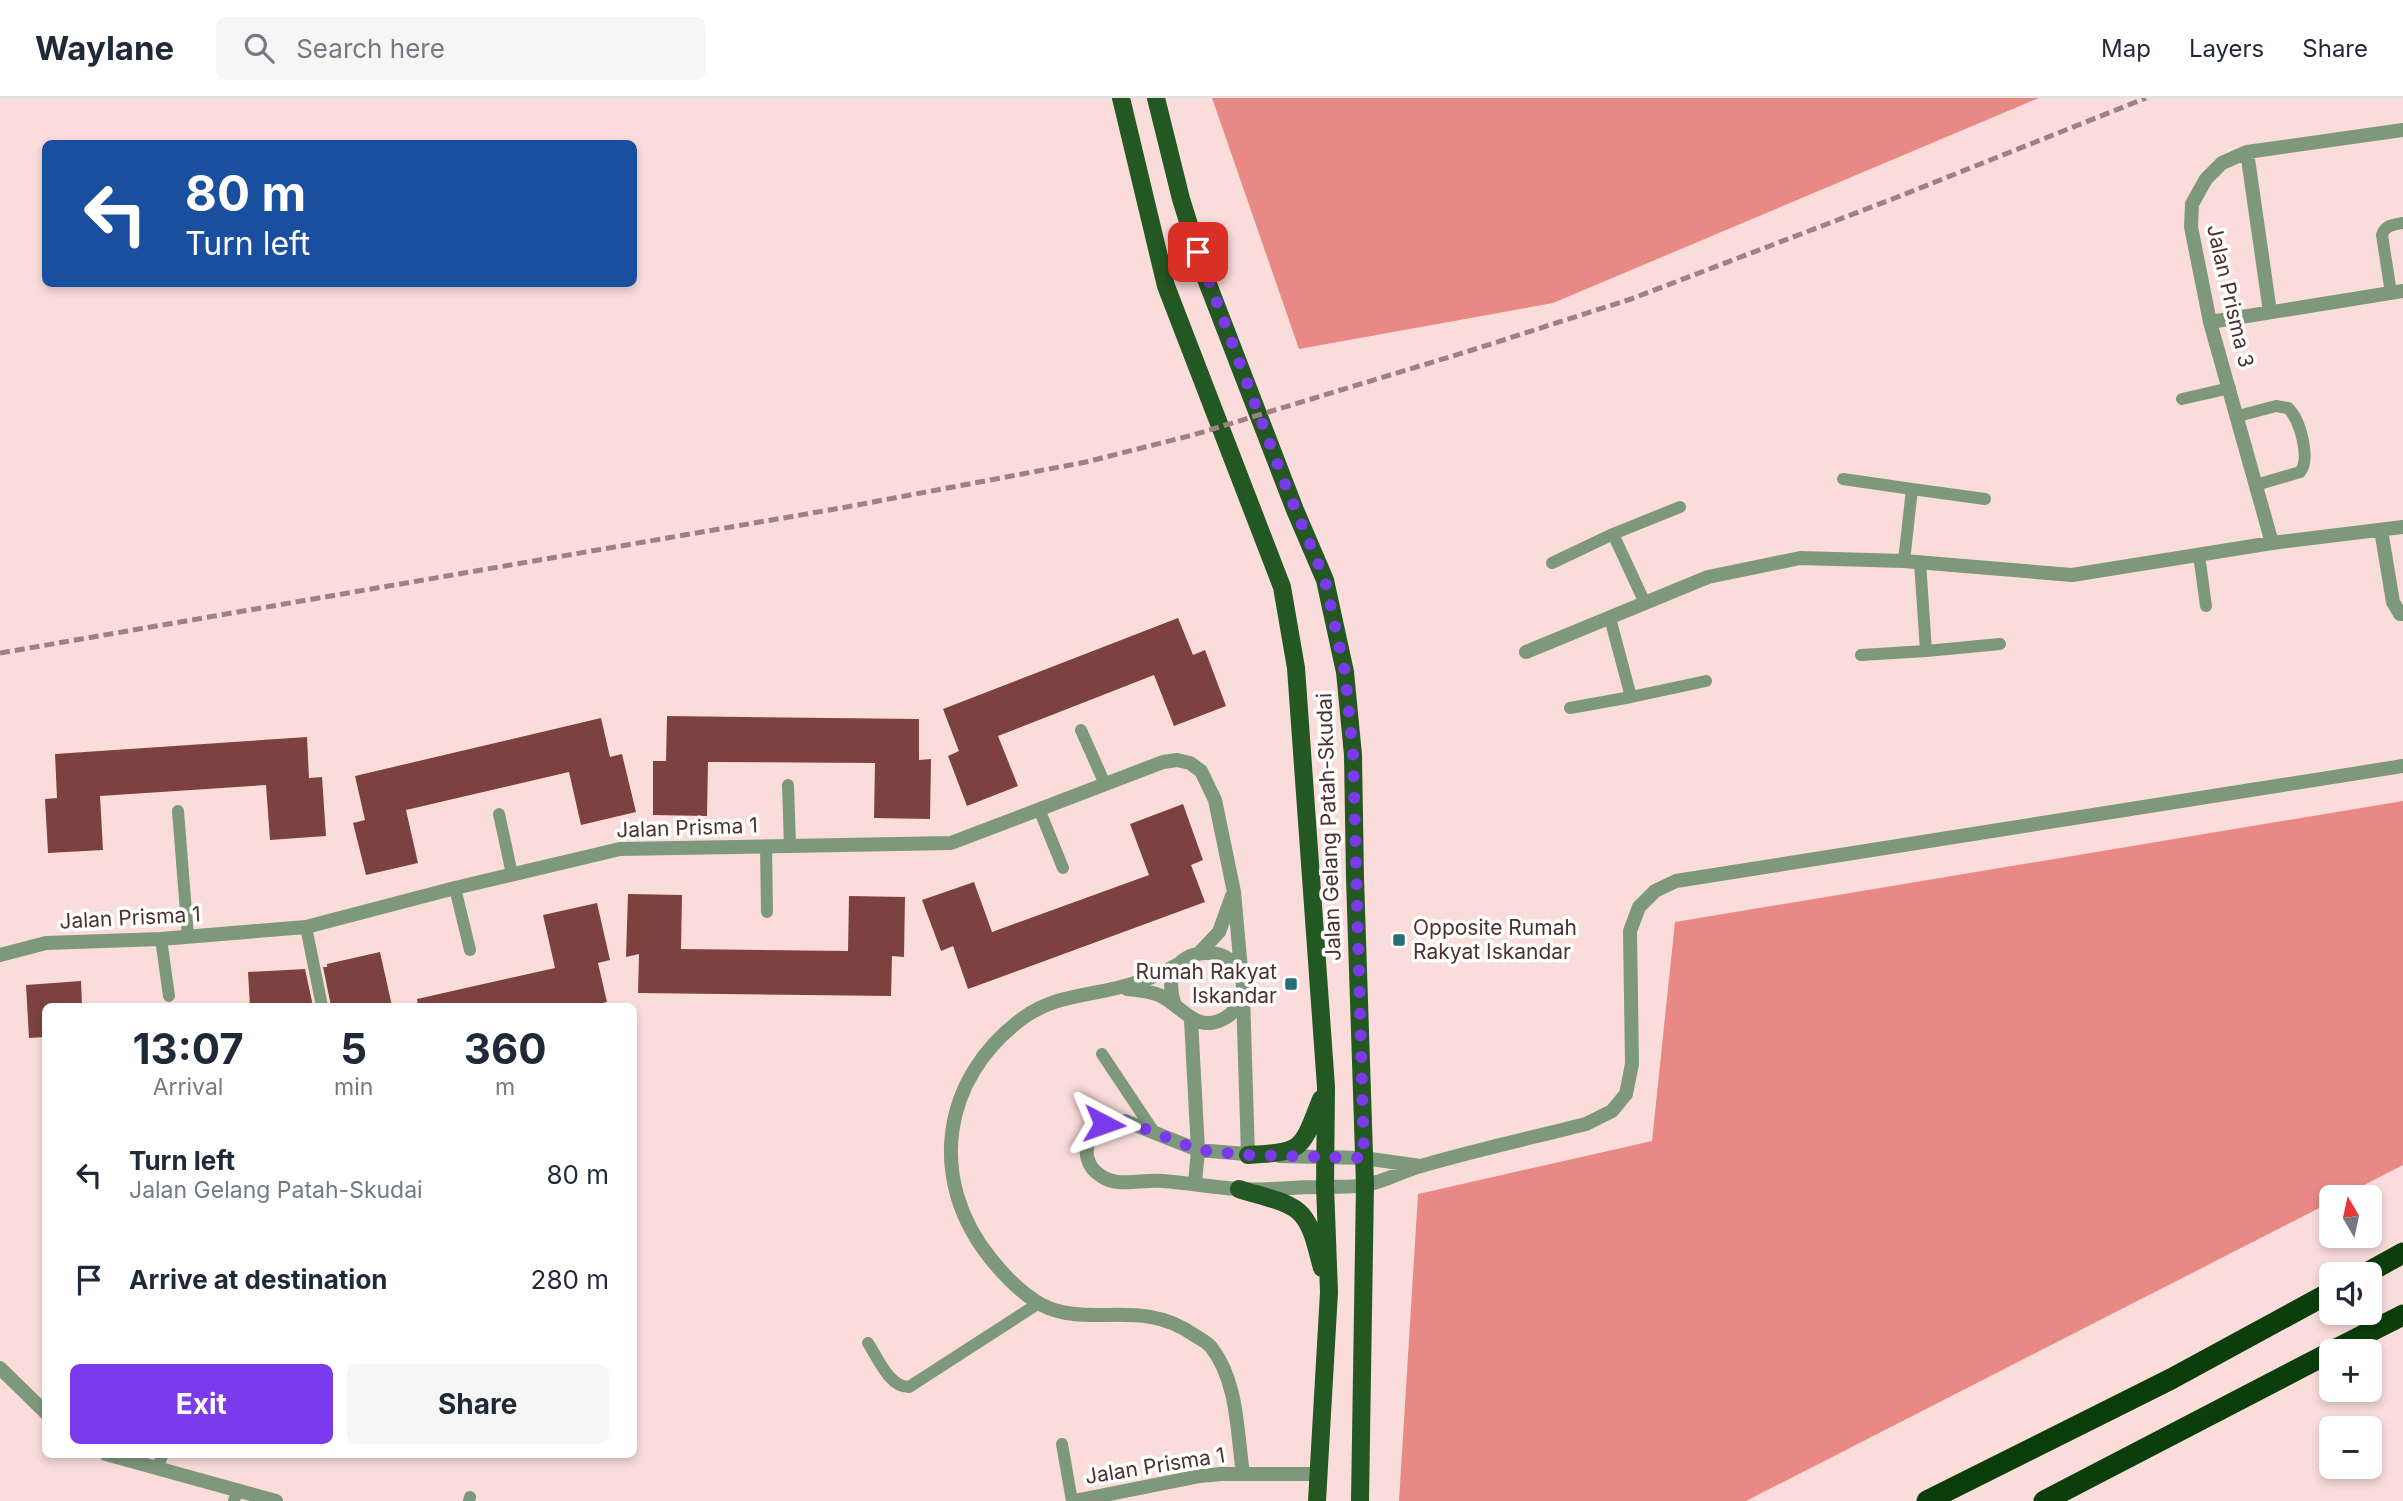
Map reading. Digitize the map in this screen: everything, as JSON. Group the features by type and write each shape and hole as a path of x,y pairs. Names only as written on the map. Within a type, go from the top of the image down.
{"highway":[{"path":"2382,1265 2403,1253"},
{"path":"1927,1501 2171,1379 2319,1299"},
{"path":"2356,1339 2403,1315"},
{"path":"2044,1501 2319,1358"}],"main road":[{"name":"Jalan Gelang Patah-Skudai","path":"1121,98 1166,286 1282,587 1296,668 1326,1087 1325,1186 1329,1292 1317,1501"},
{"name":"Jalan Gelang Patah-Skudai","path":"1156,98 1181,199 1206,279 1295,510 1325,580 1345,672 1353,755 1365,1185 1360,1501"},
{"path":"1248,1155 1285,1153 1298,1147 1308,1133 1326,1087"},
{"path":"1240,1189 1292,1207 1301,1213 1312,1236 1329,1292"}],"street":[{"name":"Jalan Prisma 3","path":"2272,543 2210,322 2191,227 2193,204 2206,179 2222,163 2247,152 2403,130"},
{"path":"2247,152 2270,312"},
{"path":"2210,322 2397,292"},
{"path":"1526,652 1708,577 1800,558 1920,562 2072,575 2272,543 2403,527"},
{"path":"2381,530 2393,602 2403,614"},
{"name":"Jalan Prisma 1","path":"0,955 46,943 161,939 306,927 620,849 951,843 1163,762 1177,760 1190,763 1201,771 1215,800 1234,892 1242,986 1248,1155"},
{"path":"1420,1166 1364,1158 1248,1155 1198,1150 1125,1121 1104,1124 1096,1130 1089,1140 1087,1152 1089,1163 1096,1173 1108,1181 1119,1183 1158,1180 1240,1189 1365,1185 1420,1166 1586,1124 1612,1111 1626,1094 1633,1064 1630,931 1639,906 1655,891 1676,881 2403,766"},
{"path":"1200,952 1219,932 1234,892"},
{"path":"1119,988 1148,991 1175,1004 1191,1020 1213,1023 1233,1012 1239,1003 1242,986 1239,970 1232,961 1212,952 1200,952 1148,979 1119,988 1062,998 1025,1016 996,1040 974,1069 959,1099 950,1143 953,1183 974,1238 1001,1271 1039,1303 1061,1313 1157,1316 1185,1328 1210,1346 1228,1378 1243,1474"},
{"path":"1175,1004 1171,983 1174,972 1181,963"},
{"path":"1191,1020 1198,1150 1195,1183"},
{"path":"2,1373 42,1409"},
{"path":"121,1458 236,1496 276,1501"},
{"name":"Jalan Prisma 1","path":"1073,1501 1200,1476 1317,1474"}],"lane":[{"path":"2397,292 2382,236 2384,229 2390,225 2403,223"},
{"path":"2182,399 2230,388"},
{"path":"2238,416 2276,406 2288,408 2296,418 2306,454 2304,467 2300,471 2256,485"},
{"path":"1843,479 1985,499"},
{"path":"1904,561 1912,489"},
{"path":"1552,563 1613,534 1680,507"},
{"path":"1613,534 1644,603"},
{"path":"2199,555 2206,606"},
{"path":"1920,562 1926,650"},
{"path":"1610,618 1631,696"},
{"path":"1861,655 2000,644"},
{"path":"1570,708 1706,681"},
{"path":"1081,730 1105,784"},
{"path":"788,785 790,846"},
{"path":"1039,809 1063,868"},
{"path":"178,811 188,937"},
{"path":"499,814 512,874"},
{"path":"766,846 767,912"},
{"path":"455,888 470,950"},
{"path":"306,927 321,1003"},
{"path":"161,939 169,996"},
{"path":"1102,1054 1154,1132"},
{"path":"868,1343 892,1380 902,1387 909,1387 1039,1303"},
{"path":"1062,1444 1073,1501"},
{"path":"157,1468 161,1458"}],"shaded area":[{"path":"1212,98 2039,98 1553,303 1299,349"},
{"path":"2403,801 2403,1165 2364,1185 2319,1185 2319,1208 1746,1501 1399,1501 1418,1194 1652,1141 1675,922"}],"building":[{"path":"1178,618 1193,655 1205,650 1226,706 1174,726 1154,675 998,736 1018,786 967,806 948,756 959,751 943,709"},
{"path":"667,716 919,719 919,760 931,759 930,819 874,818 875,763 708,762 707,816 653,815 653,761 666,761"},
{"path":"601,718 610,757 622,754 636,812 581,825 569,772 406,810 418,863 366,875 353,823 365,820 355,776"},
{"path":"307,737 309,778 322,777 326,836 270,840 266,785 100,796 103,850 48,853 45,799 57,798 55,754"},
{"path":"1183,804 1203,860 1191,865 1205,902 968,989 953,946 941,951 922,900 974,882 992,932 1149,875 1130,824"},
{"path":"628,894 682,895 681,949 848,951 849,896 905,897 904,957 892,956 891,996 638,993 639,954 626,957"},
{"path":"597,903 610,960 598,963 607,1002 418,1003 417,999 555,968 543,915"},
{"path":"380,952 391,1003 330,1003 323,967 327,967 327,964"},
{"path":"305,969 312,1003 250,1003 248,972"},
{"path":"81,981 82,1003 42,1003 42,1037 29,1038 26,985"}],"railway":[{"path":"0,653 841,508 1086,462 1193,435 1631,299 2146,98"}],"place":[{"name":"Opposite Rumah Rakyat Iskandar","path":"1399,940"},
{"name":"Rumah Rakyat Iskandar","path":"1291,984"}],"route":[{"path":"1104,1124 1117,1120 1125,1121 1198,1150 1248,1155 1364,1158 1353,755 1345,672 1325,580 1295,510 1198,252"}]}
